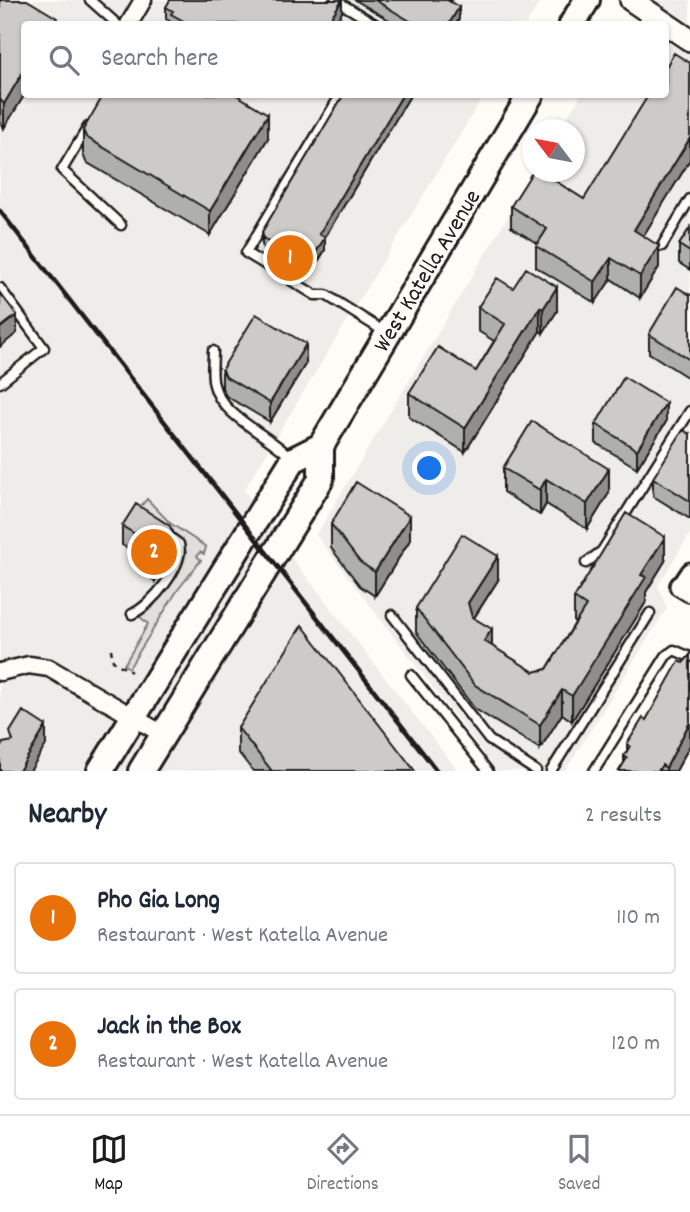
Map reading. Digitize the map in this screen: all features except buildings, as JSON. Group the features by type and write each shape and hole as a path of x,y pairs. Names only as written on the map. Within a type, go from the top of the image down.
{"main road":[{"path":"574,21 587,0"},
{"path":"631,0 662,21"},
{"path":"669,26 690,40"},
{"name":"West Katella Avenue","path":"141,771 321,479 321,446 529,98"},
{"path":"100,771 293,460 321,446"}],"street":[{"path":"131,21 143,0"},
{"path":"0,672 29,665 49,667 164,735"}],"lane":[{"path":"90,0 114,21"},
{"path":"335,0 370,21"},
{"path":"339,98 246,253 314,295 326,295 388,334"},
{"path":"96,114 62,170 121,225"},
{"path":"662,246 690,199"},
{"path":"0,288 44,348 0,383"},
{"path":"213,351 214,387 236,417 278,444 293,460"},
{"path":"586,563 602,551 690,411"},
{"path":"132,614 152,601 181,554 176,540 152,525"},
{"path":"551,771 650,613"},
{"path":"392,615 489,740 536,771"},
{"path":"594,771 666,656 674,650 690,657"},
{"path":"411,675 488,771"}],"path":[{"path":"111,649 113,661 131,672"}],"shaded area":[{"path":"0,0 541,0 528,21 21,21 21,98 482,98 244,490 297,565 458,771 0,771"},
{"path":"649,0 690,0 690,534 658,585 667,608 565,771 497,771 316,535 529,182 585,182 585,119 566,119 579,98 669,98 669,21 636,21"},
{"path":"147,499 170,523 206,547 204,554 200,552 197,556 201,560 177,591 129,668 124,665 148,624 139,616 152,608 186,553 182,542 139,508"}],"railway":[{"path":"0,211 437,771"}],"place":[{"name":"Pho Gia Long","path":"290,258"},
{"name":"Jack in the Box","path":"154,552"}]}
